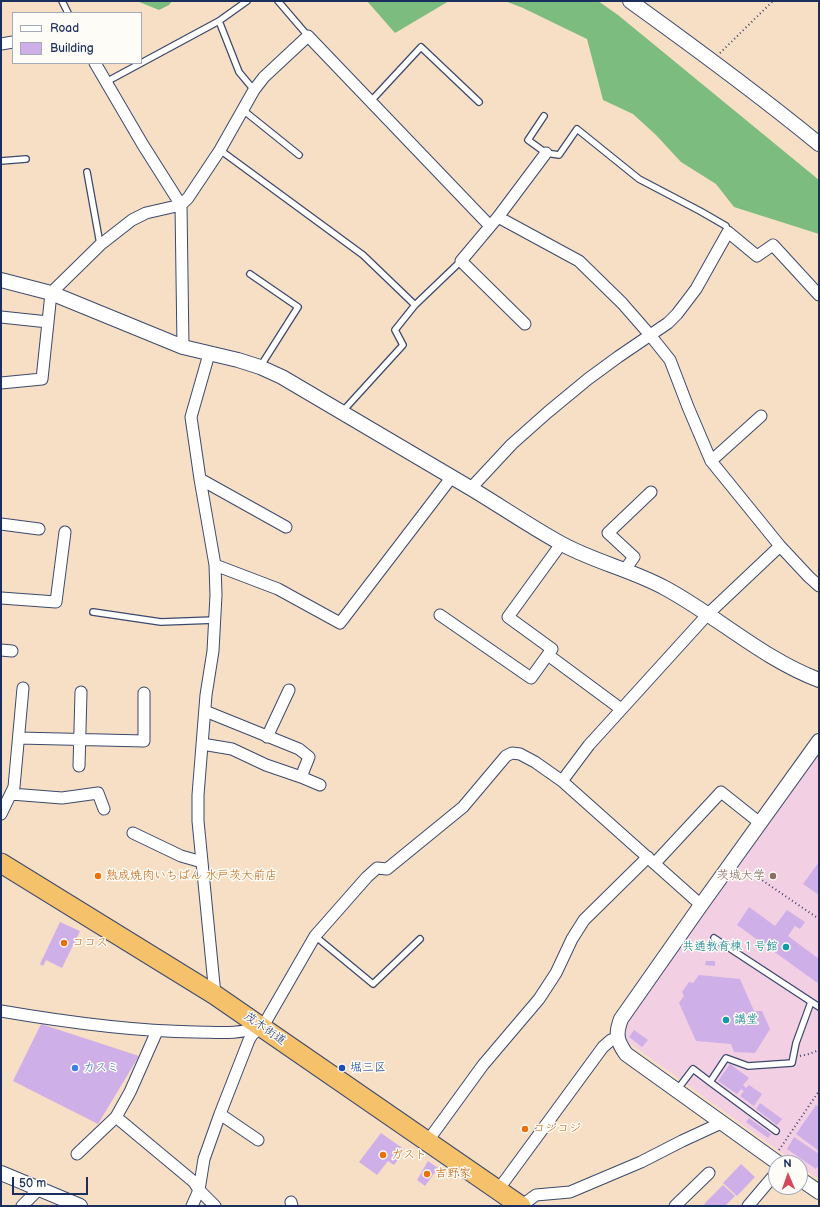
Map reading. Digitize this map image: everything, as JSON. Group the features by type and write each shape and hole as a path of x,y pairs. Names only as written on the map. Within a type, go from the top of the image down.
{"highway":[{"name":"茂木街道","path":"1,862 215,995 521,1206"}],"street":[{"path":"630,1 714,61 776,108 819,144"},
{"path":"1,383 42,379 51,293 100,245 132,220 146,213 181,205 188,198 220,150 254,90 264,77 308,36 490,226"},
{"path":"1,44 12,42"},
{"path":"96,64 143,145 181,205 183,347"},
{"path":"525,324 461,261 498,218 546,153"},
{"path":"498,218 580,261 622,303 650,335 670,360 711,461 780,546 819,586"},
{"path":"471,488 512,444 548,412 588,379 668,323 677,314 696,289 728,232 757,256 773,245 819,295"},
{"path":"1,280 51,293 183,347 238,360 260,367 282,377 451,478 471,488 561,544 590,558 665,588 708,614 783,664 819,680"},
{"path":"1,317 48,322"},
{"path":"209,354 191,417 215,564 215,620 213,651 206,696 198,795 198,821 215,995"},
{"path":"711,461 761,416"},
{"path":"215,564 278,589 340,623 451,478"},
{"path":"200,479 286,526"},
{"path":"624,571 634,558 608,533 651,492"},
{"path":"1,524 39,529"},
{"path":"1,598 56,602 65,532"},
{"path":"440,615 531,678 552,649 508,617 561,544"},
{"path":"562,781 588,745 708,614 780,546"},
{"path":"548,654 621,709"},
{"path":"1,814 14,786 22,688"},
{"path":"267,737 289,690"},
{"path":"79,766 81,692"},
{"path":"19,738 144,741 144,693"},
{"path":"205,712 299,749 309,756 301,777"},
{"path":"768,1159 626,1054 618,1043 619,1026 621,1019 701,904 819,742"},
{"path":"202,744 232,749 266,765 320,785"},
{"path":"192,1206 199,1190 204,1159 220,1114 250,1040 260,1026 266,1021 315,936 367,877 377,868 387,869 463,807 506,756 512,753 520,754 535,762 562,781 701,904"},
{"path":"427,1142 483,1065 539,999 556,973 572,939 584,920 651,860 721,792 760,822"},
{"path":"11,794 62,798 98,793 104,809"},
{"path":"133,833 181,856 202,862"},
{"path":"1,1011 68,1022 157,1031 242,1032 260,1026"},
{"path":"77,1154 116,1117 130,1092 157,1031"},
{"path":"498,1190 603,1047 611,1040 618,1039"},
{"path":"220,1114 258,1140"},
{"path":"116,1117 194,1182 199,1190 215,1206"},
{"path":"521,1206 536,1195 570,1192 641,1162 721,1123"},
{"path":"1,1173 80,1206"},
{"path":"675,1206 709,1173"},
{"path":"748,1206 768,1177"},
{"path":"808,1184 819,1192"},
{"path":"22,1206 39,1189"}],"lane":[{"path":"62,1 68,12"},
{"path":"142,62 218,20 247,1"},
{"path":"278,1 308,36"},
{"path":"218,20 239,72 254,90"},
{"path":"371,101 421,47 479,102"},
{"path":"106,82 139,64"},
{"path":"243,110 299,155"},
{"path":"544,116 528,140 546,153 559,155 577,129 639,179 726,226 728,232"},
{"path":"220,150 363,255 415,305"},
{"path":"1,161 26,160"},
{"path":"87,172 100,245"},
{"path":"342,412 403,345 395,330 415,305 461,261"},
{"path":"250,274 298,307 260,367"},
{"path":"93,612 161,622 215,620"},
{"path":"315,936 373,984 420,939"},
{"path":"714,938 819,1008"},
{"path":"710,1082 726,1058 748,1066 792,1063 796,1043 811,1002"},
{"path":"677,1091 693,1069 776,1131"}],"path":[{"path":"714,61 723,49 773,1"},
{"path":"759,878 819,919"},
{"path":"793,1057 809,1054 819,1050"},
{"path":"782,1155 819,1091"}],"shaded area":[{"name":"茨城大学","path":"819,749 819,1179 808,1171 808,1155 785,1155 627,1041 624,1020"}],"green space":[{"path":"137,1 172,1 169,5 159,10"},
{"path":"367,1 449,1 395,33"},
{"path":"505,1 598,1 618,15 819,180 819,234 734,207 716,184 681,162 656,135 633,114 603,100 587,39 523,8"}],"building":[{"path":"819,862 819,895 803,884"},
{"name":"共通教育棟１号館","path":"749,907 775,926 787,910 805,922 800,929 795,926 788,936 819,959 819,984 737,925"},
{"path":"60,922 80,931 62,968 46,960 43,966 40,964"},
{"path":"706,961 715,961 715,966 705,965"},
{"name":"講堂","path":"699,975 740,979 754,1011 762,1011 770,1029 755,1053 734,1052 731,1044 696,1041 679,1003 684,996 682,992 689,982 693,983"},
{"name":"カスミ","path":"41,1024 139,1056 98,1124 13,1081"},
{"path":"634,1030 648,1040 642,1047 629,1037"},
{"path":"730,1064 749,1078 743,1085 746,1088 749,1085 762,1094 754,1106 740,1096 744,1091 741,1089 737,1094 718,1081"},
{"path":"760,1103 782,1119 777,1125 756,1109"},
{"path":"816,1105 819,1107 819,1151 796,1134"},
{"path":"749,1118 771,1134 768,1138 746,1122"},
{"name":"ガスト","path":"381,1133 405,1150 394,1165 388,1161 377,1175 359,1162"},
{"path":"794,1137 819,1154 819,1164 816,1169 808,1163 808,1155 796,1155 787,1149"},
{"name":"吉野家","path":"428,1161 438,1168 425,1186 417,1180"},
{"path":"741,1164 755,1177 737,1196 723,1183"},
{"path":"723,1185 735,1196 725,1206 706,1206 704,1204"}],"place":[{"name":"熟成焼肉いちばん 水戸茨大前店","path":"98,876"},
{"name":"茨城大学","path":"773,876"},
{"name":"ココス","path":"64,943"},
{"name":"共通教育棟１号館","path":"786,947"},
{"name":"講堂","path":"726,1020"},
{"name":"カスミ","path":"75,1068"},
{"name":"堀三区","path":"342,1068"},
{"name":"コジコジ","path":"525,1129"},
{"name":"ガスト","path":"383,1155"},
{"name":"吉野家","path":"427,1174"}]}
